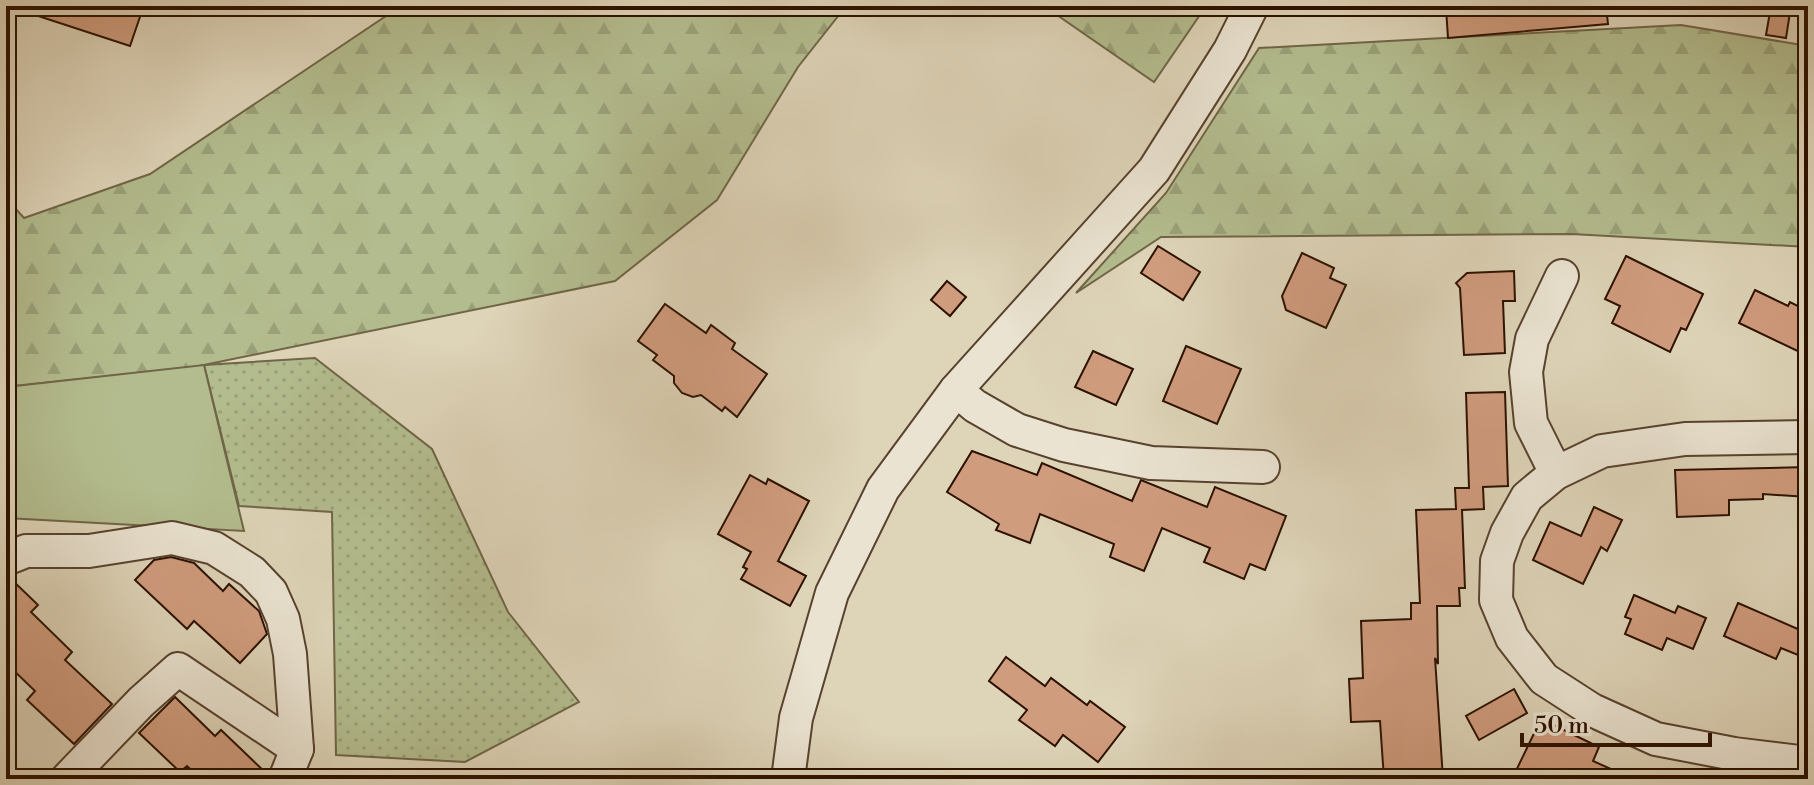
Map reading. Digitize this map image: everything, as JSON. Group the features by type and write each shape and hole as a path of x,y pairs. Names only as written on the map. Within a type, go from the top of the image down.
{"street":[{"path":"788,779 796,718 832,593 883,489 956,390 1154,170 1230,50 1252,6"},
{"path":"1556,473 1531,423 1526,372 1532,339 1562,276"},
{"path":"956,390 975,406 1017,430 1064,445 1151,463 1263,467"},
{"path":"1808,437 1685,439 1602,451 1556,473 1527,497 1507,533 1497,561 1496,600 1512,638 1544,679 1592,710 1656,739 1734,754 1808,763"},
{"path":"6,559 26,551 89,551 172,538 214,548 252,572 271,592 283,619 290,654 297,749 285,779"},
{"path":"67,779 141,702 178,669 297,749"}],"green space":[{"path":"401,6 846,6 798,67 717,200 615,281 194,367 6,387 6,198 24,218 150,174"},
{"path":"1044,6 1206,6 1154,82"},
{"path":"1681,25 1808,46 1808,247 1572,234 1161,237 1076,293 1166,193 1259,48"},
{"path":"315,358 432,449 508,612 579,702 465,762 336,755 332,512 239,506 204,365"},
{"path":"204,365 244,531 6,518 6,387"}],"building":[{"path":"21,6 117,6 141,14 130,46 20,10"},
{"path":"1606,6 1608,24 1448,38 1446,8"},
{"path":"1771,6 1791,6 1786,38 1766,35"},
{"path":"1158,246 1200,272 1183,300 1141,273"},
{"path":"1302,253 1334,268 1330,278 1346,285 1326,328 1286,310 1282,296"},
{"path":"1626,256 1703,294 1686,330 1681,328 1670,352 1612,323 1620,306 1605,299"},
{"path":"1514,271 1515,301 1503,301 1505,353 1464,355 1460,288 1456,283 1467,273"},
{"path":"947,281 966,297 950,316 931,300"},
{"path":"1755,290 1788,306 1790,302 1808,311 1808,356 1739,323"},
{"path":"665,304 706,333 711,325 735,343 732,349 767,374 737,417 725,407 722,411 701,395 693,397 682,393 674,383 674,376 653,360 657,355 638,341"},
{"path":"1186,346 1241,369 1217,424 1163,401"},
{"path":"1093,351 1133,369 1116,405 1075,387"},
{"path":"1505,392 1508,486 1483,487 1484,509 1462,510 1465,588 1459,588 1460,606 1437,606 1438,664 1435,658 1443,779 1384,779 1380,721 1351,722 1349,679 1363,678 1361,621 1411,619 1411,603 1420,603 1416,510 1456,509 1455,488 1469,488 1466,393"},
{"path":"972,451 1037,475 1042,463 1132,501 1141,480 1207,507 1215,487 1286,516 1265,570 1250,564 1244,579 1204,562 1210,548 1162,528 1144,571 1110,557 1114,544 1040,514 1030,543 996,530 999,524 947,492"},
{"path":"1808,467 1808,497 1763,494 1763,499 1729,500 1729,515 1677,517 1675,470"},
{"path":"750,475 766,484 768,479 809,501 778,561 806,576 790,606 741,579 751,552 718,534"},
{"path":"1594,507 1622,520 1607,551 1601,547 1583,584 1533,560 1550,522 1581,536"},
{"path":"171,557 194,563 223,591 229,584 259,611 267,634 240,663 194,621 187,629 135,580 154,560"},
{"path":"9,577 38,605 31,612 72,652 65,660 112,704 74,744 27,700 35,691 6,663 6,578"},
{"path":"1634,595 1675,613 1678,606 1706,618 1693,649 1667,638 1662,650 1625,634 1631,619 1625,617"},
{"path":"1738,603 1807,633 1798,655 1781,648 1776,659 1724,636"},
{"path":"1006,657 1045,686 1051,678 1087,705 1090,701 1125,727 1098,762 1063,735 1055,746 1019,720 1027,710 989,681"},
{"path":"1514,689 1527,713 1479,740 1466,716"},
{"path":"175,697 215,736 221,730 267,774 266,779 201,779 187,766 180,772 139,733"},
{"path":"1541,719 1599,747 1593,761 1633,779 1512,779"}]}
